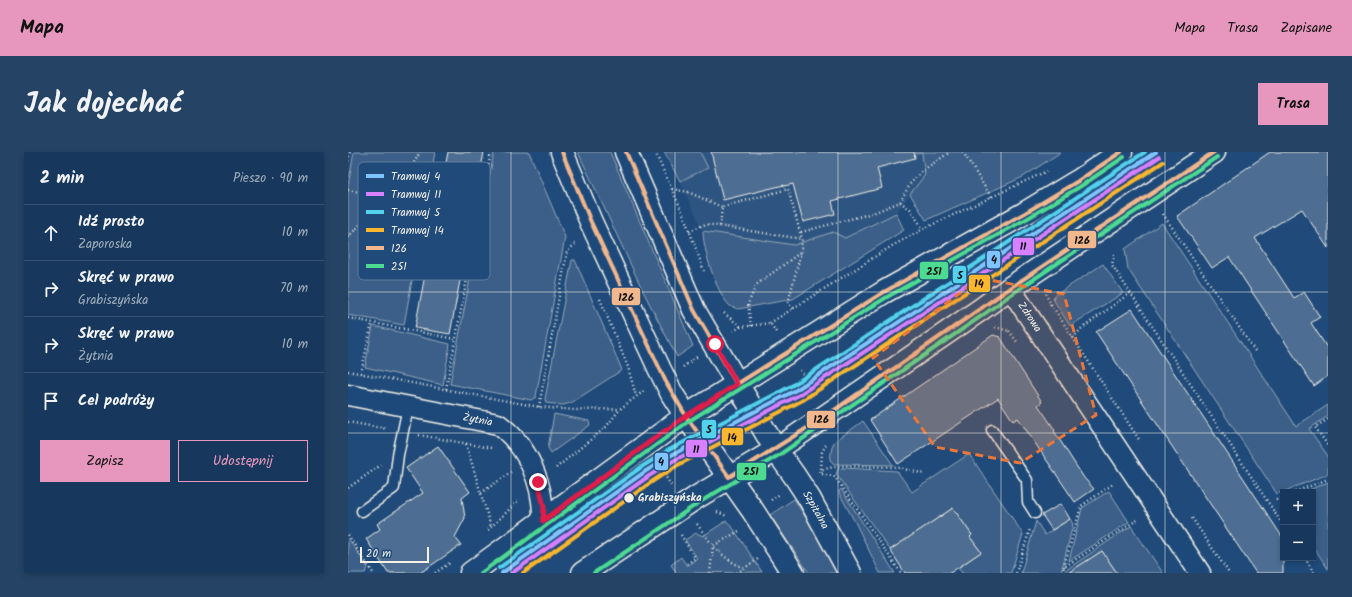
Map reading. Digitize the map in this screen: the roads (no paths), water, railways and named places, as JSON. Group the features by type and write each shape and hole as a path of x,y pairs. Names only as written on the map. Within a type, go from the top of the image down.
{"main road":[{"path":"562,152 592,222 672,394 793,573"},
{"name":"Szpitalna","path":"626,152 694,310 776,450 794,474 850,573"},
{"path":"471,573 686,416 884,292 1025,213 1078,181 1121,152"},
{"path":"589,571 670,514 776,450 1010,288 1214,152"}],"street":[{"name":"Zdrowa","path":"1010,288 1200,573"},
{"name":"Żytnia","path":"348,395 498,424 508,431 527,457 538,482 544,507 543,521"}],"lane":[{"path":"362,511 394,488 398,454 408,407"},
{"path":"992,430 1027,480 1028,502 1035,513"}],"tram line":[{"name":"5","path":"499,568 643,466 667,451 793,385 1145,152"},
{"name":"4","path":"502,573 646,471 670,456 796,390 1156,152"},
{"name":"11","path":"512,573 649,476 673,461 799,395 1159,157"},
{"name":"14","path":"523,573 676,466 803,400 1163,162"}],"place":[{"name":"Grabiszyńska","path":"629,498"}]}
